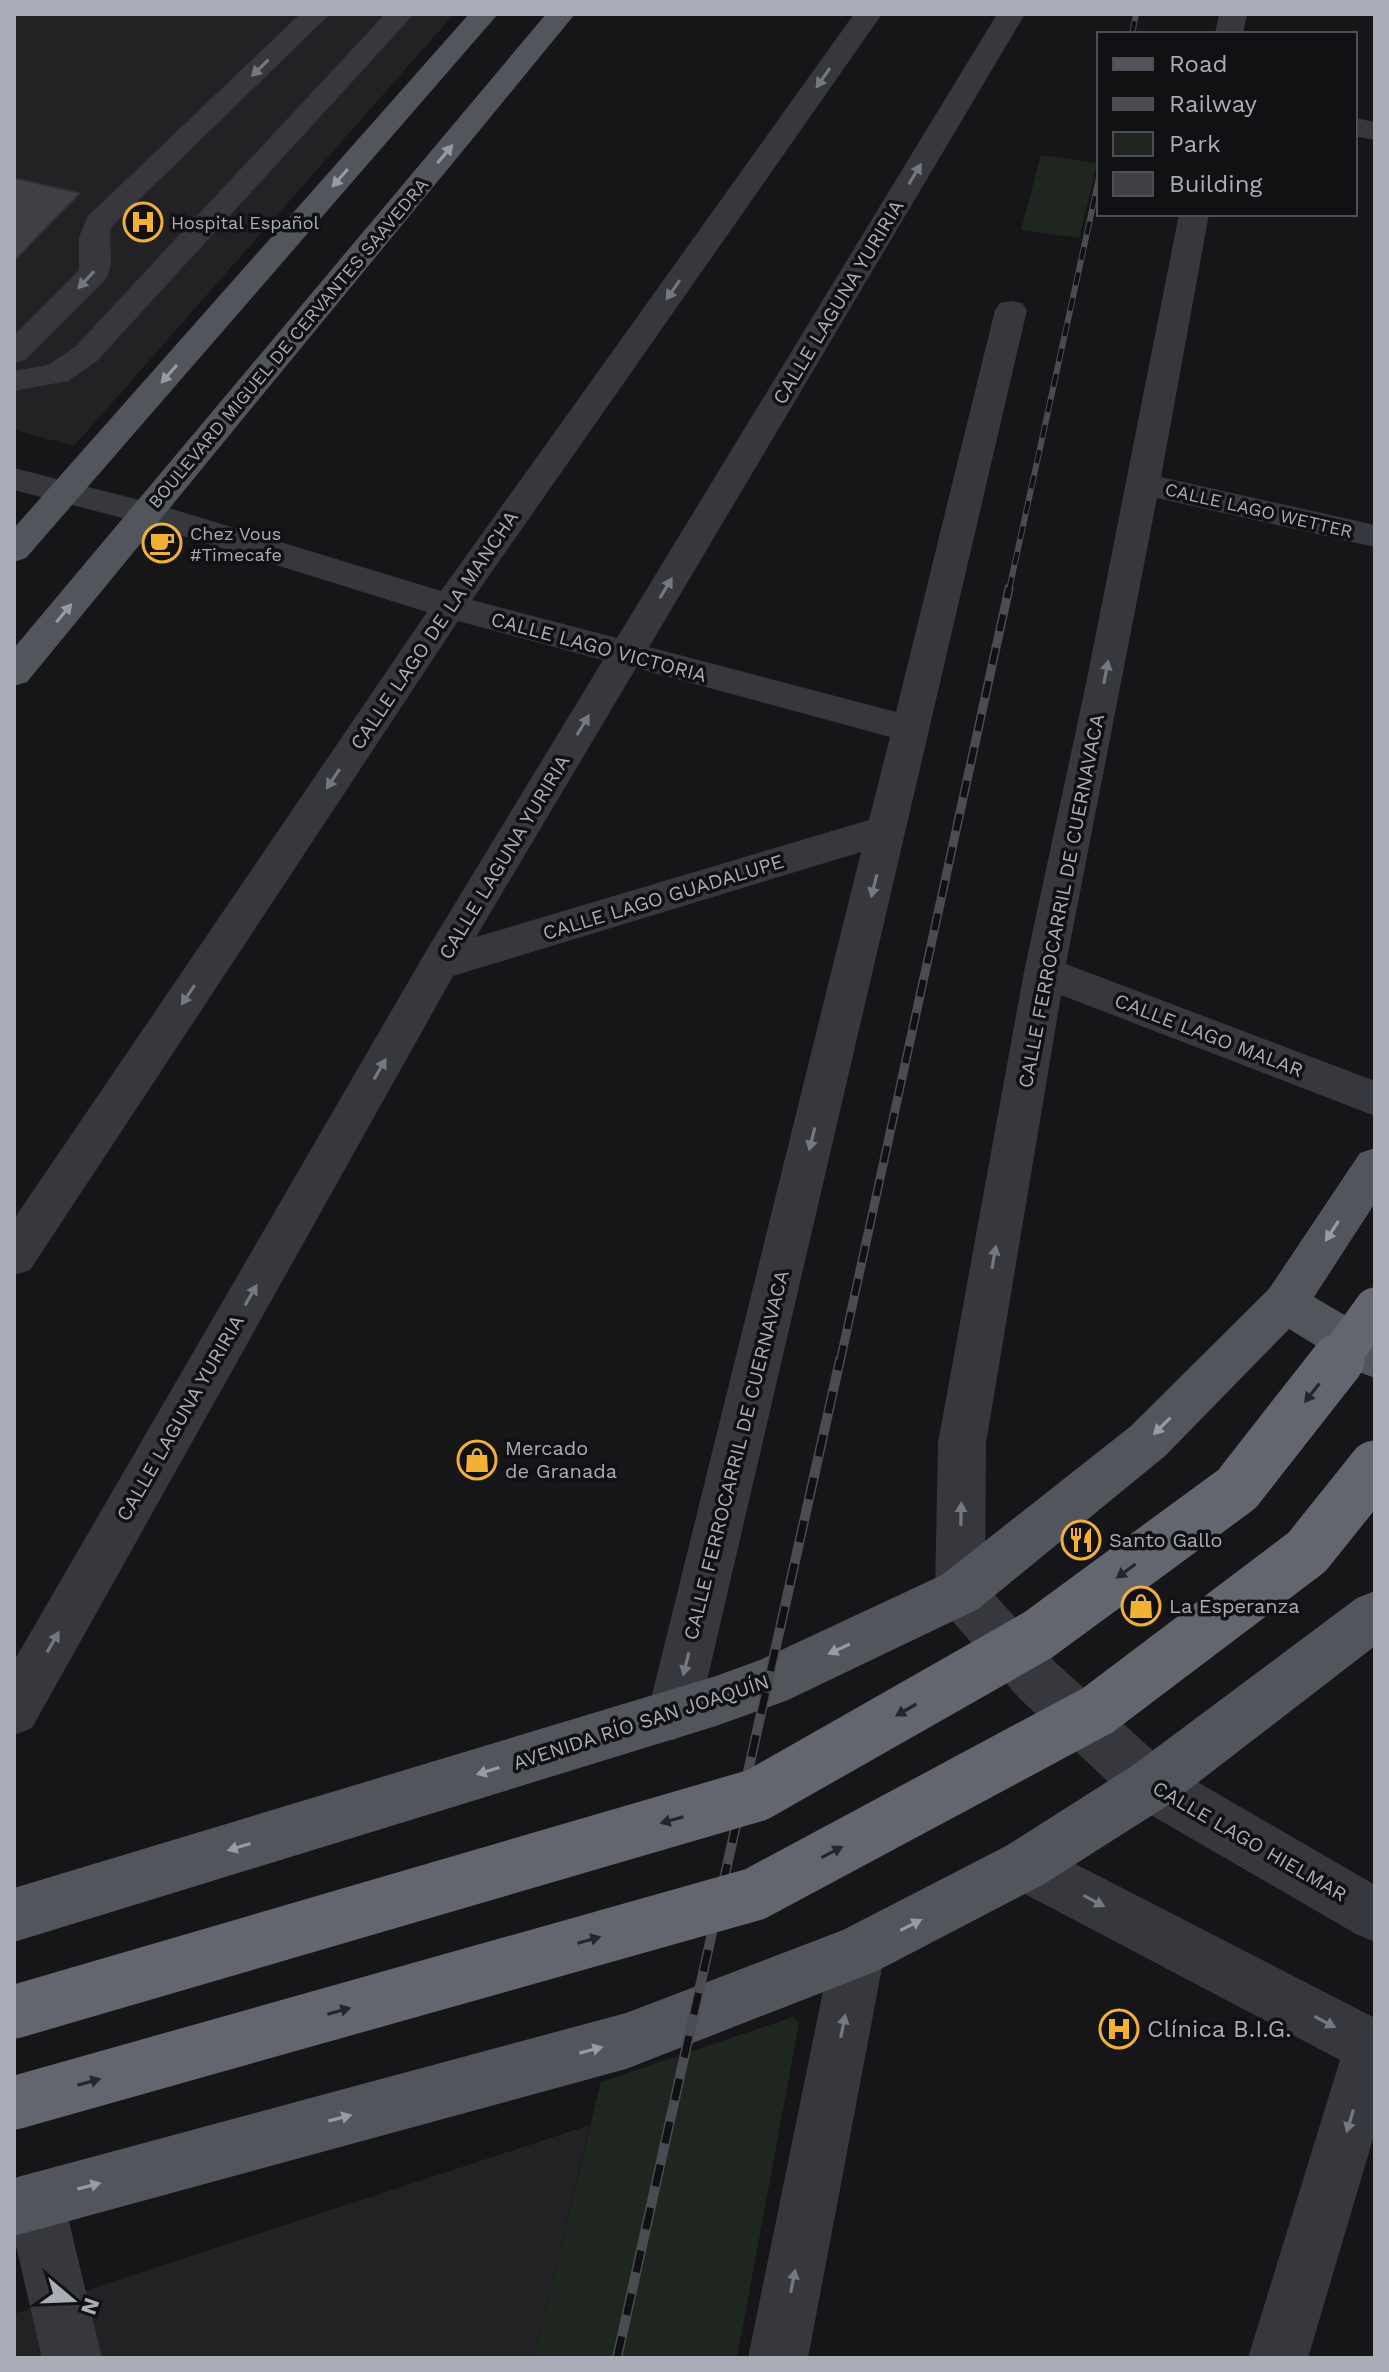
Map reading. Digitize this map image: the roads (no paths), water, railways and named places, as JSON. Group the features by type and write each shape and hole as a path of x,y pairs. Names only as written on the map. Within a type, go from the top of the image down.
{"highway":[{"path":"14,2012 757,1795 1038,1635 1237,1489 1363,1328 1375,1308"},
{"path":"14,2103 755,1894 1098,1710 1307,1552 1375,1467"}],"main road":[{"path":"14,550 484,14"},
{"name":"BOULEVARD MIGUEL DE CERVANTES SAAVEDRA","path":"14,673 561,14"},
{"name":"AVENIDA RÍO SAN JOAQUÍN","path":"14,1915 673,1715 770,1682 960,1592 1148,1441 1285,1303 1375,1166"},
{"path":"1285,1303 1375,1357"},
{"path":"21,2195 626,2041 858,1952 1025,1865 1151,1785 1375,1615"}],"street":[{"path":"14,353 94,273 98,264 92,241 99,222 316,14"},
{"path":"14,381 57,374 86,354 400,14"},
{"name":"CALLE LAGO DE LA MANCHA","path":"14,1256 449,606 868,14"},
{"name":"CALLE LAGUNA YURIRIA","path":"14,1710 439,964 1011,14"},
{"name":"CALLE FERROCARRIL DE CUERNAVACA","path":"960,1592 962,1443 1044,972 1194,216"},
{"name":"CALLE FERROCARRIL DE CUERNAVACA","path":"673,1715 1011,310"},
{"name":"CALLE LAGO VICTORIA","path":"14,479 147,513 449,606 910,729"},
{"name":"CALLE LAGO WETTER","path":"1142,484 1375,536"},
{"name":"CALLE LAGO GUADALUPE","path":"439,964 888,829"},
{"name":"CALLE LAGO MALAR","path":"1044,972 1375,1099"},
{"name":"CALLE LAGO HIELMAR","path":"960,1592 1038,1681 1151,1785 1375,1915"},
{"path":"1025,1865 1374,2047 1278,2358"},
{"path":"778,2358 858,1952"},
{"path":"21,2195 72,2358"}],"railway":[{"path":"1132,32 1136,14"},
{"path":"1009,590 1097,187"},
{"path":"840,1362 1009,588"},
{"path":"617,2358 840,1360"}],"place":[{"name":"Hospital Español","path":"143,222"},
{"name":"Chez Vous #Timecafe","path":"162,543"},
{"name":"Mercado de Granada","path":"477,1460"},
{"name":"Santo Gallo","path":"1081,1540"},
{"name":"La Esperanza","path":"1141,1606"},
{"name":"Clínica B.I.G.","path":"1119,2029"}]}
